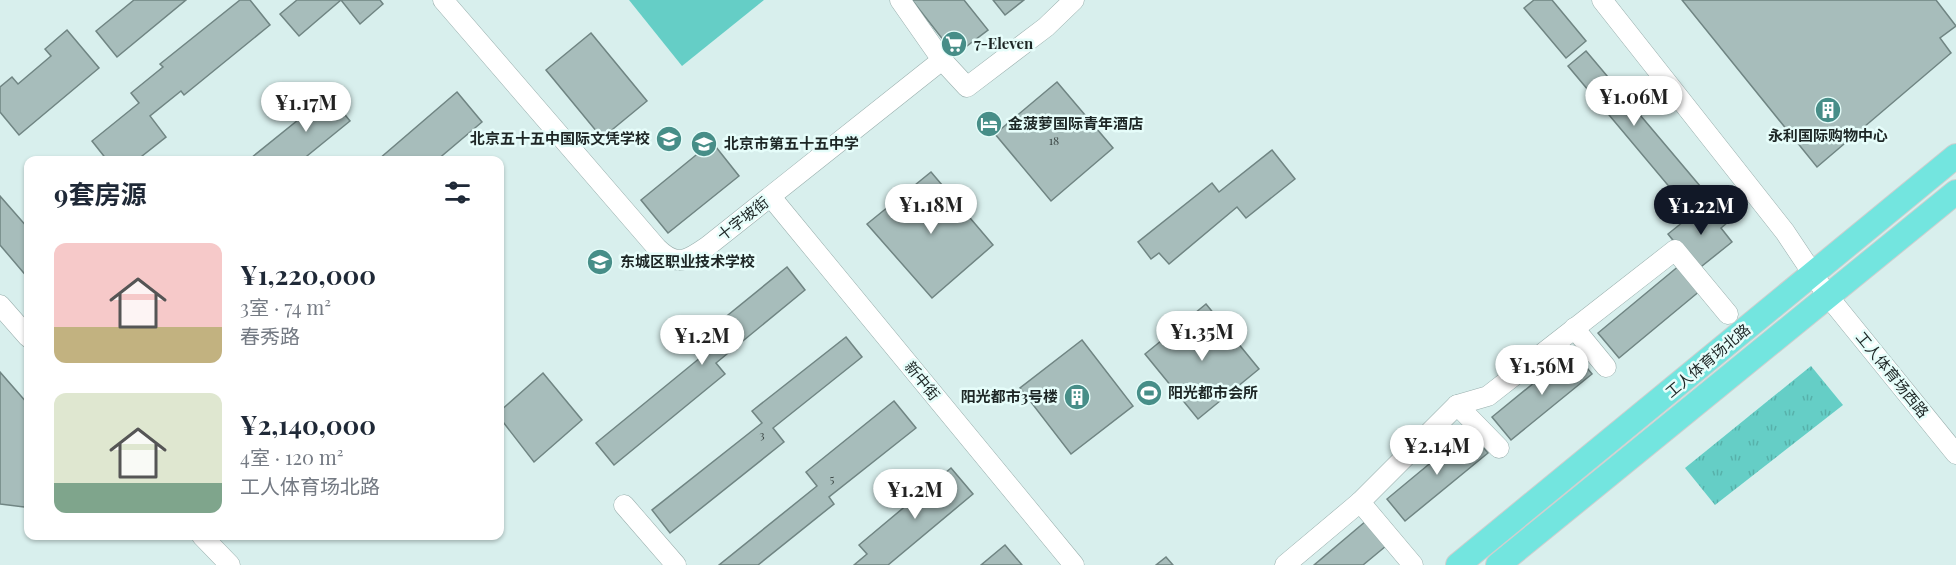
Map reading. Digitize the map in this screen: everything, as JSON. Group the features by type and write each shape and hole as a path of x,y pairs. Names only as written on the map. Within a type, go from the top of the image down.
{"main road":[{"name":"工人体育场北路","path":"1458,565 1956,156"},
{"name":"工人体育场北路","path":"1498,565 1956,192"}],"street":[{"name":"十字坡街","path":"443,0 667,258 678,260 690,258 771,197 942,60"},
{"path":"900,0 942,60 967,87 1046,27 1074,0"},
{"name":"工人体育场西路","path":"1602,0 1785,232 1828,296 1956,454"},
{"name":"新中街","path":"771,197 1074,565"},
{"path":"1285,565 1360,502 1457,405 1488,396 1675,250 1728,314"},
{"path":"0,305 24,332"},
{"path":"1574,328 1606,367"},
{"path":"1457,405 1499,448"},
{"path":"1360,502 1413,565"},
{"path":"624,505 676,565"},
{"path":"206,540 230,565"}],"green space":[{"path":"629,0 764,0 682,66"},
{"path":"1811,366 1843,405 1715,505 1685,468"}],"building":[{"path":"134,0 186,0 117,57 96,31"},
{"path":"240,0 250,0 270,25 184,95 181,91 150,116 166,137 142,156 104,156 92,141 139,103 131,93 163,67 160,64"},
{"path":"297,0 341,0 299,36 280,14"},
{"path":"341,0 380,0 383,4 360,24"},
{"path":"912,0 964,0 988,30 955,55"},
{"path":"993,0 1024,0 1005,15"},
{"path":"1534,0 1552,0 1586,41 1566,58 1524,8"},
{"name":"永利国际购物中心","path":"1682,0 1936,0 1956,26 1940,38 1951,53 1817,167"},
{"path":"67,30 99,68 19,135 0,112 0,87 12,77 18,84 51,56 45,49"},
{"path":"591,33 647,101 602,138 546,70"},
{"path":"1586,51 1700,186 1682,202 1568,66"},
{"path":"1057,82 1113,148 1051,201 995,134"},
{"path":"457,92 482,122 442,156 382,156"},
{"path":"329,95 350,121 307,156 253,156"},
{"path":"712,142 739,176 668,233 641,200"},
{"path":"1272,150 1295,179 1246,218 1237,207 1169,264 1159,253 1151,259 1138,242 1212,183 1219,192"},
{"path":"931,172 993,245 932,298 867,224"},
{"path":"0,196 24,223 24,273 0,245"},
{"path":"1709,201 1727,223 1721,228 1732,242 1697,270 1668,234"},
{"path":"1680,265 1701,290 1619,358 1598,333"},
{"path":"787,267 805,290 716,363 725,374 614,465 596,443 706,353 696,341"},
{"path":"1206,304 1259,369 1198,419 1145,354"},
{"path":"846,337 862,357 773,428 784,442 670,533 652,510 762,423 752,411"},
{"name":"阳光都市3号楼","path":"1082,340 1133,406 1071,454 1020,388"},
{"path":"1573,351 1592,374 1511,440 1492,417"},
{"path":"0,372 24,399 24,507 0,504"},
{"path":"543,373 582,420 534,462 504,423 504,407"},
{"path":"894,401 916,428 829,497 834,504 758,565 719,565 817,486 806,472"},
{"path":"1469,431 1488,453 1405,521 1387,499"},
{"path":"951,468 973,494 888,565 854,565 867,554 859,545"},
{"path":"1366,521 1386,546 1363,565 1314,565"},
{"path":"1005,545 1022,565 981,565"},
{"path":"1166,557 1173,565 1156,565"}],"place":[{"name":"7-Eleven","path":"954,44"},
{"name":"永利国际购物中心","path":"1828,110"},
{"name":"金菠萝国际青年酒店","path":"989,124"},
{"name":"北京五十五中国际文凭学校","path":"669,139"},
{"name":"北京市第五十五中学","path":"704,144"},
{"name":"东城区职业技术学校","path":"600,262"},
{"name":"阳光都市会所","path":"1149,393"},
{"name":"阳光都市3号楼","path":"1077,397"}]}
